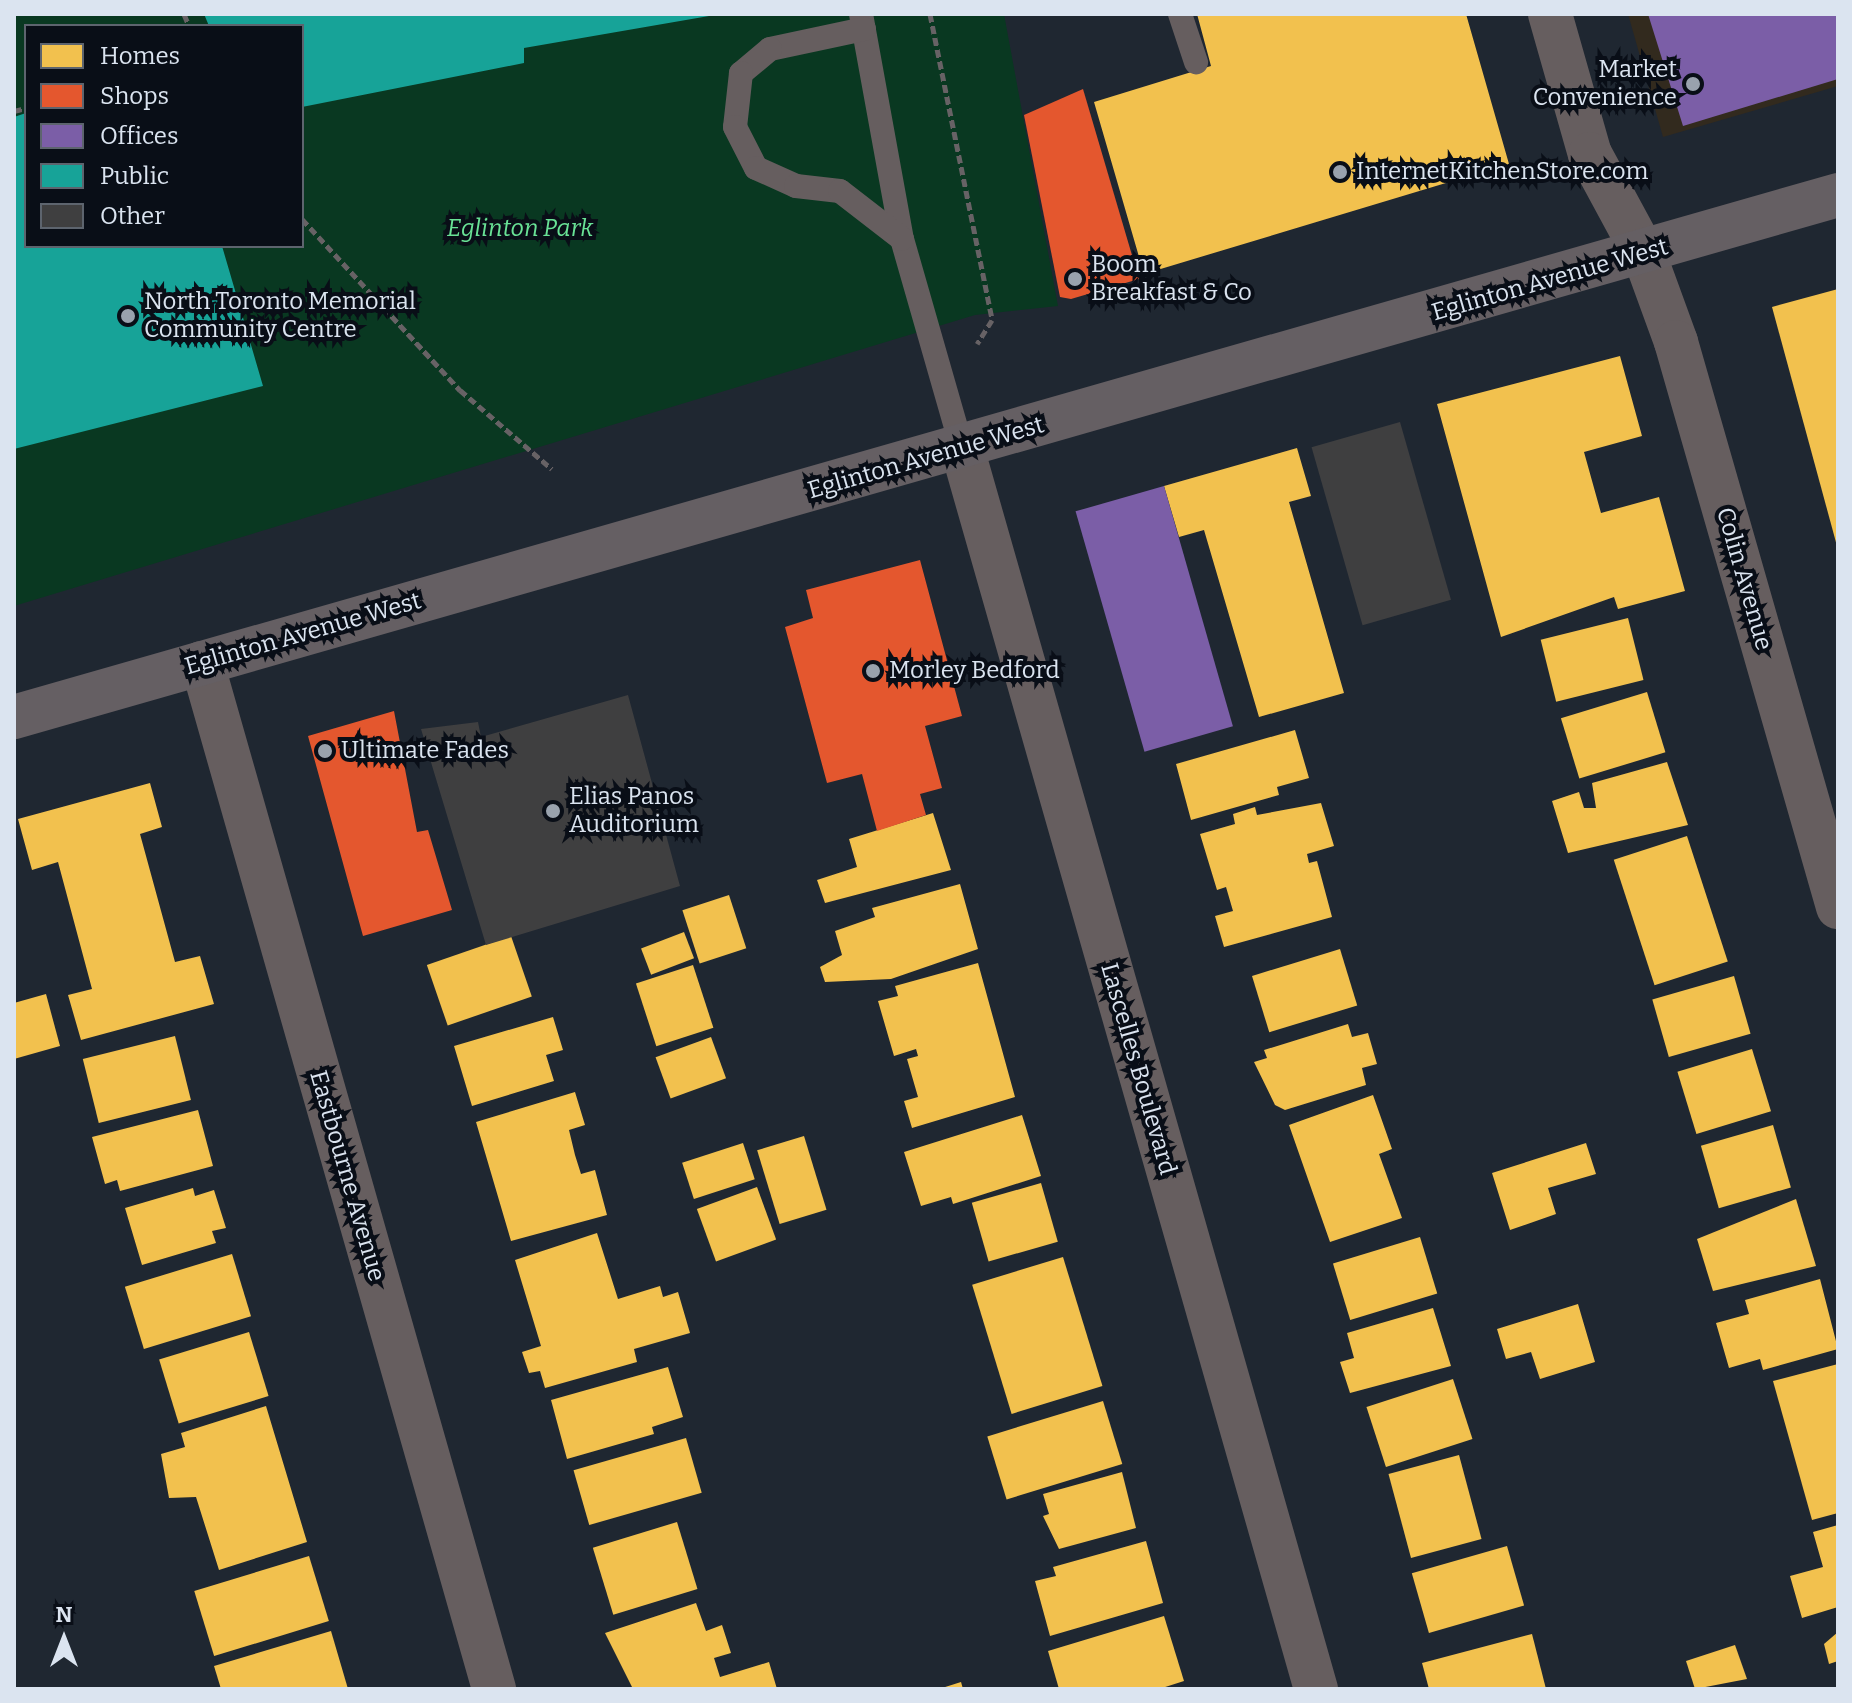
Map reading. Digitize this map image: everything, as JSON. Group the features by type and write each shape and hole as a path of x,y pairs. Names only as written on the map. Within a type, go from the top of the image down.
{"main road":[{"name":"Eglinton Avenue West","path":"14,717 1644,254 1838,195"}],"street":[{"name":"Colin Avenue","path":"1550,14 1590,154 1644,254 1676,342 1838,907"},
{"name":"Lascelles Boulevard","path":"962,448 1316,1689"},
{"name":"Eastbourne Avenue","path":"202,663 494,1689"}],"lane":[{"path":"1180,14 1196,62"},
{"path":"902,239 840,191 796,186 756,168 735,127 741,73 770,49 862,22 902,239 962,448"}],"path":[{"path":"930,14 992,320 978,337"},
{"path":"304,221 460,390 552,469"}],"shaded area":[{"path":"1628,14 1838,14 1838,86 1663,137"}],"green space":[{"name":"Eglinton Park","path":"14,14 1004,14 1058,306 975,315 14,606"}],"building: Homes":[{"path":"1197,14 1466,14 1509,164 1144,274 1094,102 1211,66"},
{"path":"1838,289 1838,545 1837,546 1772,307"},
{"path":"1620,356 1642,436 1584,452 1601,513 1659,497 1685,591 1618,609 1614,597 1501,637 1437,404"},
{"path":"1297,448 1311,496 1289,502 1344,693 1259,717 1204,530 1179,537 1164,486"},
{"path":"1628,618 1643,680 1556,702 1541,640"},
{"path":"1647,692 1665,752 1579,779 1561,718"},
{"path":"1295,730 1309,778 1277,787 1279,795 1191,820 1176,764"},
{"path":"1667,762 1688,825 1568,853 1552,801 1579,792 1584,808 1596,808 1592,783"},
{"path":"150,783 162,827 140,834 175,962 200,956 214,1004 81,1040 68,995 92,989 58,862 32,870 18,819"},
{"path":"1321,803 1334,846 1307,854 1309,863 1317,861 1332,917 1224,947 1215,916 1233,911 1226,887 1217,890 1200,834 1235,824 1233,814 1255,807 1257,815"},
{"path":"933,813 951,870 825,903 817,880 857,867 849,839"},
{"path":"1687,836 1728,962 1655,985 1614,860"},
{"path":"960,884 978,949 891,979 825,982 820,967 842,955 835,931 875,917 872,908"},
{"path":"729,895 746,948 700,963 682,910"},
{"path":"684,932 694,958 651,975 641,948"},
{"path":"511,936 532,997 448,1025 427,965"},
{"path":"1340,949 1357,1005 1269,1032 1252,976"},
{"path":"978,963 1015,1097 912,1128 904,1101 918,1097 907,1059 918,1056 916,1049 894,1056 878,1001 898,996 895,986"},
{"path":"693,965 713,1028 656,1046 636,984"},
{"path":"1734,976 1751,1034 1669,1057 1652,999"},
{"path":"46,994 60,1046 14,1059 14,1003"},
{"path":"553,1017 563,1050 546,1055 554,1081 472,1106 454,1046"},
{"path":"1348,1024 1352,1037 1368,1033 1377,1064 1362,1068 1366,1085 1285,1110 1275,1105 1254,1062 1267,1058 1264,1050"},
{"path":"175,1036 191,1100 99,1123 83,1059"},
{"path":"711,1037 726,1078 671,1099 656,1057"},
{"path":"1752,1049 1771,1111 1696,1134 1677,1072"},
{"path":"575,1092 585,1125 569,1130 575,1155 581,1174 595,1170 607,1215 511,1241 476,1122"},
{"path":"1373,1095 1392,1149 1379,1154 1402,1218 1330,1242 1289,1125"},
{"path":"198,1110 213,1166 120,1191 117,1180 105,1184 92,1137"},
{"path":"1022,1115 1041,1176 953,1204 951,1197 921,1206 904,1152"},
{"path":"1773,1125 1791,1187 1719,1208 1701,1146"},
{"path":"804,1136 827,1210 780,1224 757,1150"},
{"path":"743,1143 755,1179 694,1199 682,1163"},
{"path":"1586,1143 1596,1174 1548,1188 1556,1214 1510,1230 1492,1173"},
{"path":"1041,1183 1058,1242 989,1261 972,1203"},
{"path":"757,1187 776,1240 716,1262 697,1209"},
{"path":"193,1188 195,1196 214,1190 226,1228 212,1231 216,1243 142,1265 125,1208"},
{"path":"1796,1199 1816,1266 1713,1291 1697,1239"},
{"path":"597,1233 618,1299 660,1286 663,1297 678,1292 690,1333 634,1349 637,1362 545,1388 540,1371 529,1373 522,1352 541,1346 515,1260"},
{"path":"1420,1237 1437,1293 1350,1320 1333,1264"},
{"path":"232,1254 251,1316 144,1349 125,1287"},
{"path":"1063,1257 1102,1386 1012,1414 972,1285"},
{"path":"1820,1279 1838,1349 1763,1370 1760,1359 1729,1368 1716,1323 1749,1314 1745,1300"},
{"path":"1578,1304 1595,1362 1540,1379 1531,1352 1506,1359 1497,1329"},
{"path":"1433,1308 1451,1366 1350,1393 1340,1362 1354,1358 1347,1333"},
{"path":"249,1332 269,1396 179,1424 159,1359"},
{"path":"1838,1364 1838,1513 1812,1520 1773,1381"},
{"path":"668,1367 683,1417 652,1427 654,1434 567,1459 551,1400"},
{"path":"1453,1379 1472,1439 1386,1467 1366,1407"},
{"path":"1103,1401 1122,1464 1007,1499 987,1436"},
{"path":"266,1406 307,1542 219,1570 196,1497 169,1498 161,1454 185,1447 181,1433"},
{"path":"686,1438 702,1493 589,1525 574,1470"},
{"path":"1459,1455 1482,1539 1411,1558 1388,1474"},
{"path":"1122,1472 1136,1528 1059,1549 1043,1516 1049,1514 1043,1494"},
{"path":"677,1522 697,1589 613,1615 593,1548"},
{"path":"1838,1525 1838,1607 1802,1618 1790,1576 1823,1567 1813,1532"},
{"path":"1146,1541 1163,1603 1050,1636 1035,1581 1056,1576 1053,1567"},
{"path":"1507,1546 1524,1606 1429,1633 1412,1573"},
{"path":"309,1556 329,1621 214,1656 194,1591"},
{"path":"696,1603 706,1631 722,1625 731,1653 714,1658 720,1677 769,1662 777,1689 633,1689 605,1633"},
{"path":"1164,1616 1184,1681 1159,1689 1059,1689 1048,1651"},
{"path":"331,1631 348,1689 221,1689 214,1666"},
{"path":"1838,1632 1838,1661 1829,1664 1824,1644"},
{"path":"1532,1634 1546,1689 1429,1689 1422,1663"},
{"path":"1735,1645 1747,1679 1695,1689 1686,1661"},
{"path":"961,1682 963,1689 942,1689 942,1688"}],"building: Shops":[{"path":"1083,89 1139,279 1071,299 1060,297 1024,115"},
{"name":"Morley Bedford","path":"920,560 962,716 925,726 942,788 920,794 926,815 877,831 862,774 827,783 785,627 813,618 806,590"},
{"path":"394,711 417,832 428,830 452,910 363,936 308,736"}],"building: Offices":[{"path":"1648,14 1838,14 1838,79 1683,126"},
{"path":"1164,486 1233,726 1144,752 1076,511"}],"building: Public":[{"path":"204,14 709,16 524,48 524,63 304,107 304,24 208,24"},
{"name":"North Toronto Memorial Community Centre","path":"24,114 24,248 223,248 263,386 14,449 14,117"}],"building: Other":[{"path":"1400,422 1451,600 1363,625 1312,447"},
{"name":"Elias Panos Auditorium","path":"628,695 680,886 486,945 421,729 478,722 481,737"}],"place":[{"name":"Market Convenience","path":"1693,84"},
{"name":"InternetKitchenStore.com","path":"1340,172"},
{"name":"Boom Breakfast & Co","path":"1075,279"},
{"name":"North Toronto Memorial Community Centre","path":"128,316"},
{"name":"Morley Bedford","path":"873,671"},
{"name":"Ultimate Fades","path":"325,751"},
{"name":"Elias Panos Auditorium","path":"553,811"}]}
